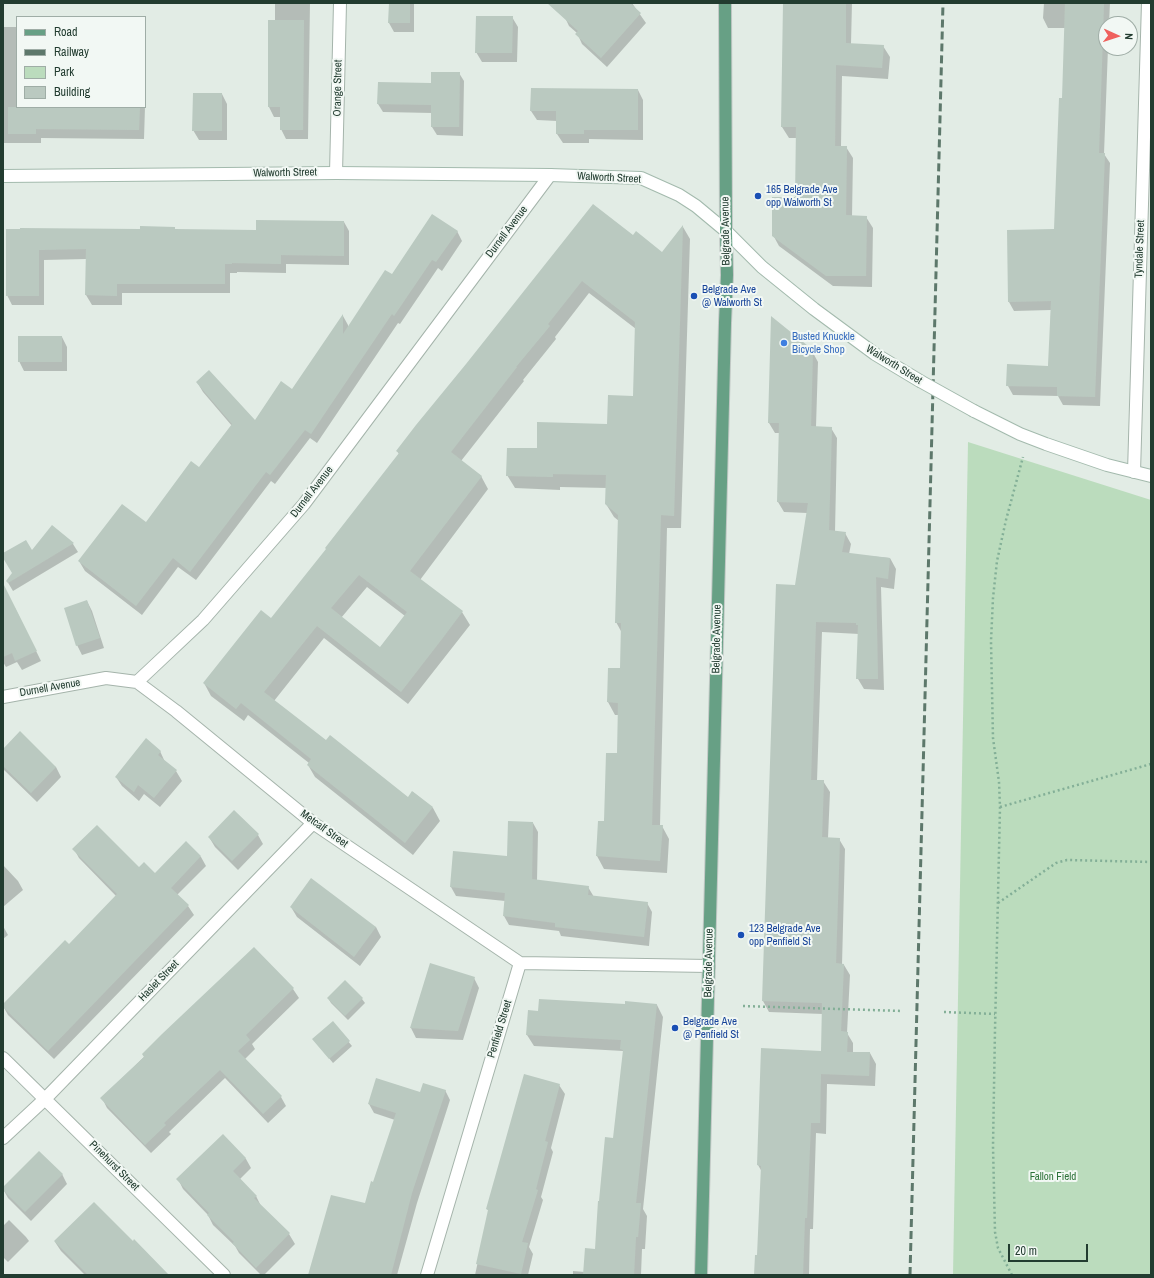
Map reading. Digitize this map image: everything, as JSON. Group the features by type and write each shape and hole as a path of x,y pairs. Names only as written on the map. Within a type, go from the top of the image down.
{"main road":[{"name":"Belgrade Avenue","path":"701,1275 727,275 724,3"}],"street":[{"name":"Orange Street","path":"336,173 340,3"},
{"name":"Tyndale Street","path":"1134,472 1148,3"},
{"name":"Walworth Street","path":"3,176 336,173 550,175 640,178 679,195 696,206 726,231 762,267 832,324 875,354 920,381 974,412 1030,438 1075,454 1151,476"},
{"name":"Durnell Avenue","path":"3,696 106,678 137,682 203,620 304,504 550,175"},
{"name":"Metcalf Street","path":"137,682 176,710 313,823 520,963"},
{"name":"Haslet Street","path":"3,1138 45,1099 313,823"},
{"path":"520,963 708,966"},
{"name":"Penfield Street","path":"427,1275 520,963"},
{"name":"Pinehurst Street","path":"3,1058 224,1275"}],"path":[{"path":"1012,1275 998,1248 995,1232 993,1146 1000,807 999,782 992,738 991,641 993,598 1000,543 1020,467 1030,438"},
{"path":"1000,807 1151,764"},
{"path":"998,903 1056,863 1067,860 1151,862"},
{"path":"743,1006 902,1011"},
{"path":"944,1012 995,1014"}],"green space":[{"name":"Fallon Field","path":"968,442 1151,500 1151,1275 953,1275"}],"building":[{"path":"389,3 410,3 410,23 388,23"},
{"path":"547,3 630,3 641,13 601,58 575,34 578,31"},
{"path":"783,3 846,3 846,43 884,45 882,68 836,65 835,146 847,146 846,215 867,216 866,276 826,276 772,236 772,197 795,197 796,127 781,127"},
{"path":"1065,3 1104,3 1104,16 1098,16 1098,56 1102,56 1099,153 1105,153 1095,397 1057,396 1057,387 1006,386 1007,364 1048,366 1051,301 1008,302 1007,230 1054,229 1059,98 1062,98"},
{"path":"476,16 513,16 512,53 475,53"},
{"path":"268,20 304,20 303,130 280,130 280,107 268,107"},
{"path":"431,72 460,72 459,127 431,127 431,105 377,104 378,82 431,83"},
{"path":"531,88 638,89 638,130 584,130 584,134 556,134 556,111 530,111"},
{"path":"193,93 222,93 222,131 192,131"},
{"path":"8,107 140,108 139,130 36,129 36,134 8,134"},
{"path":"593,204 633,235 636,231 662,252 683,225 674,516 661,515 652,825 663,825 660,861 596,856 598,821 604,821 606,753 617,753 618,703 607,702 608,668 620,668 621,623 615,623 618,515 605,504 606,475 553,474 553,477 506,476 507,448 537,448 537,422 607,424 608,395 633,396 635,322 582,281 548,324 550,326 516,367 451,452 482,476 410,571 463,611 401,692 317,626 264,692 326,740 330,735 408,797 412,791 433,807 405,843 307,765 311,759 241,703 236,709 203,683 261,610 271,618 399,453 396,451","holes":["359,575 407,612 380,647 331,608"]},
{"path":"432,214 458,231 436,262 432,260 394,316 392,314 311,434 305,430 270,475 266,472 190,572 173,558 136,606 78,561 122,504 146,522 191,461 199,467 232,424 196,382 209,370 255,420 281,381 292,389 343,314 343,334 385,270 392,274"},
{"path":"256,220 344,221 344,256 281,255 281,264 225,264 225,284 117,284 117,296 85,295 86,249 39,250 39,296 6,296 6,229 140,229 140,226 175,227 175,229 256,230"},
{"path":"771,316 813,350 811,426 832,427 829,530 846,532 842,552 890,558 888,579 876,577 878,679 856,679 858,625 856,625 856,623 816,622 811,780 824,780 822,837 840,838 836,963 844,964 841,1031 848,1032 847,1052 870,1052 869,1076 821,1074 820,1123 811,1123 803,1275 754,1275 755,1255 757,1255 761,1166 757,1165 761,1048 821,1051 822,1003 762,1001 776,584 795,585 808,503 777,502 779,423 768,423"},
{"path":"18,336 62,336 62,362 18,362"},
{"path":"52,525 74,543 8,583 6,581 12,573 3,558 3,553 26,540 32,550"},
{"path":"3,583 37,651 15,661 12,653 3,657"},
{"path":"87,600 100,638 76,646 64,608"},
{"path":"20,731 56,767 31,793 3,766 3,749"},
{"path":"146,738 161,751 158,755 177,770 154,798 138,785 134,792 115,777"},
{"path":"234,810 259,834 232,861 208,837"},
{"path":"508,821 533,822 532,879 589,886 588,895 648,902 644,937 555,927 555,923 503,916 505,893 450,887 453,851 507,856"},
{"path":"97,825 139,867 144,862 155,873 186,841 201,856 171,888 189,905 48,1051 3,1007 3,1004 65,940 69,944 117,894 72,849"},
{"path":"311,878 376,927 354,957 290,907"},
{"path":"254,947 294,988 246,1035 250,1040 238,1051 282,1096 263,1114 220,1070 164,1123 166,1125 145,1145 100,1098 144,1057 142,1054 162,1034"},
{"path":"430,963 475,977 458,1031 410,1028"},
{"path":"345,980 363,998 345,1016 327,998"},
{"path":"539,999 625,1004 625,1001 657,1004 636,1203 641,1203 638,1237 636,1237 634,1275 583,1275 585,1248 595,1249 598,1201 605,1137 613,1138 623,1050 620,1049 621,1040 526,1035 528,1010 538,1011"},
{"path":"333,1021 350,1041 329,1059 312,1039"},
{"path":"524,1074 560,1084 545,1141 548,1142 536,1189 538,1190 522,1242 528,1243 521,1274 476,1264 488,1210 486,1209"},
{"path":"376,1078 420,1092 423,1083 446,1090 412,1193 391,1275 308,1275 331,1195 365,1203 371,1181 373,1182 396,1113 368,1104"},
{"path":"223,1134 246,1158 233,1171 257,1196 254,1198 290,1233 256,1268 232,1243 234,1242 207,1215 209,1213 176,1179"},
{"path":"39,1151 63,1174 25,1212 3,1190 3,1187"},
{"path":"94,1202 133,1241 134,1239 169,1275 88,1275 54,1241"}],"railway":[{"path":"910,1275 943,3"}],"place":[{"name":"165 Belgrade Ave opp Walworth St","path":"758,196"},
{"name":"Belgrade Ave @ Walworth St","path":"694,296"},
{"name":"Busted Knuckle Bicycle Shop","path":"784,343"},
{"name":"123 Belgrade Ave opp Penfield St","path":"741,935"},
{"name":"Belgrade Ave @ Penfield St","path":"675,1028"}]}
